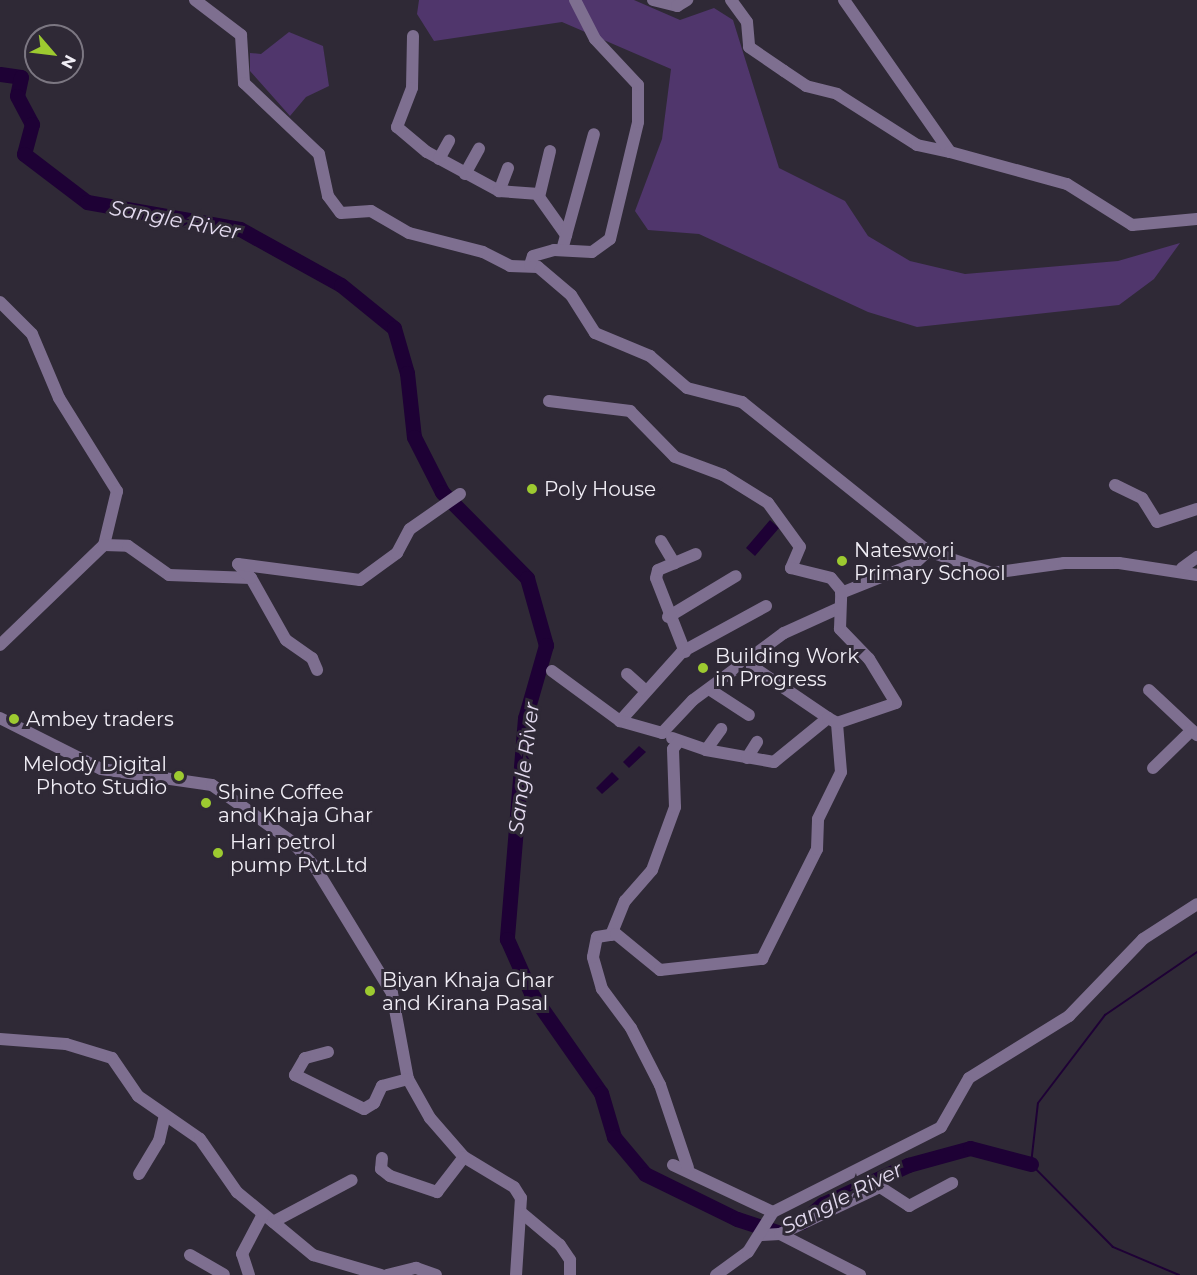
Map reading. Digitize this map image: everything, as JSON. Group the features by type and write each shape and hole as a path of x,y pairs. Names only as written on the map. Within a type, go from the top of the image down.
{"street":[{"path":"195,0 241,35 244,83 319,154 328,196 341,213 371,211 409,233 475,249 510,266 530,266 571,296 594,333 650,356 687,388 742,402 928,550 992,573 1064,563 1192,574 1197,557"},
{"path":"530,266 533,256 562,250 592,252 610,239 627,180 639,98 630,72 596,39 575,0"},
{"path":"653,0 677,6 687,0"},
{"path":"731,0 747,22 749,47 806,86 837,94 917,145 1067,184 1132,225 1197,219"},
{"path":"844,0 950,152"},
{"path":"413,36 412,88 397,128 439,159 499,191 539,194"},
{"path":"420,145 427,132"},
{"path":"562,250 594,134"},
{"path":"439,159 449,141"},
{"path":"465,174 479,149"},
{"path":"550,151 539,194 566,235"},
{"path":"499,191 508,168"},
{"path":"0,302 32,334 59,398 117,491 104,545 0,645"},
{"path":"549,401 630,411 675,457 723,476 768,503 800,548 792,568 831,578 842,591"},
{"path":"1115,485 1142,498 1157,522 1197,509"},
{"path":"317,670 312,658 286,640 251,578 238,564 368,577 397,553 410,529 457,496"},
{"path":"661,541 674,563"},
{"path":"104,545 128,546 170,575 251,578"},
{"path":"842,591 872,584 914,564 928,550"},
{"path":"685,652 668,617 656,578 658,570 696,554"},
{"path":"668,617 736,576"},
{"path":"552,671 620,720 706,750 774,762 832,721 897,703 869,659 840,628 839,608 842,591"},
{"path":"620,720 685,652 766,606"},
{"path":"662,733 693,700 712,691 784,633 839,608"},
{"path":"688,1168 660,1085 631,1028 602,989 593,957 597,937 610,935 660,970 762,959 817,849 818,819 841,772 832,721 746,662"},
{"path":"627,674 646,691"},
{"path":"1149,690 1195,733 1153,768"},
{"path":"712,691 749,715"},
{"path":"0,718 101,769 203,781 278,827 315,867 392,993 408,1079 441,1133 464,1157 514,1187 523,1214 516,1275"},
{"path":"706,750 721,729"},
{"path":"610,935 625,901 652,870 675,807 674,749 679,741"},
{"path":"747,758 757,742"},
{"path":"716,1275 763,1234 772,1214 941,1127 969,1078 1068,1016 1143,939 1197,904"},
{"path":"0,1040 66,1044 112,1058 138,1096 200,1139 228,1182 313,1255 381,1275"},
{"path":"328,1052 305,1058 295,1075 364,1109 374,1103 382,1086 408,1079"},
{"path":"138,1174 159,1141 165,1116"},
{"path":"382,1158 381,1169 390,1176 437,1192 464,1157"},
{"path":"673,1165 688,1168 772,1214"},
{"path":"273,1222 352,1180"},
{"path":"763,1234 780,1234 880,1188 909,1206 952,1183"},
{"path":"249,1275 242,1254 263,1214"},
{"path":"523,1214 560,1245 570,1260 570,1275"},
{"path":"780,1234 860,1275"},
{"path":"190,1255 224,1275"},
{"path":"387,1275 416,1268 436,1275"}],"shaded area":[{"path":"419,0 634,0 680,20 714,8 733,20 779,168 845,201 868,236 910,261 965,274 1118,261 1180,243 1154,279 1119,305 917,327 868,312 699,234 648,230 635,211 662,139 671,69 562,22 434,41 417,14"},
{"path":"289,32 323,46 329,86 306,97 290,116 250,71 250,53 261,54"},
{"path":"770,520 779,528 755,556 746,548"},
{"path":"639,746 646,752 629,768 623,762"},
{"path":"612,772 619,779 602,794 596,788"}],"waterway":[{"name":"Sangle River","path":"0,74 21,77 17,96 32,124 24,154 87,202 240,229 341,285 394,328 407,373 414,437 442,492 527,578 546,645 525,718 507,939 531,993 601,1093 614,1137 645,1174 737,1219 777,1232"},
{"path":"1179,1275 1113,1247 1031,1164 1038,1103 1105,1015 1197,952"},
{"name":"Sangle River","path":"802,1222 823,1204 908,1165 970,1148 1031,1164"}],"place":[{"name":"Poly House","path":"532,489"},
{"name":"Nateswori Primary School","path":"842,561"},
{"name":"Building Work in Progress","path":"703,668"},
{"name":"Ambey traders","path":"14,719"},
{"name":"Melody Digital Photo Studio","path":"179,776"},
{"name":"Shine Coffee and Khaja Ghar","path":"206,803"},
{"name":"Hari petrol pump Pvt.Ltd","path":"218,853"},
{"name":"Biyan Khaja Ghar and Kirana Pasal","path":"370,991"}]}
